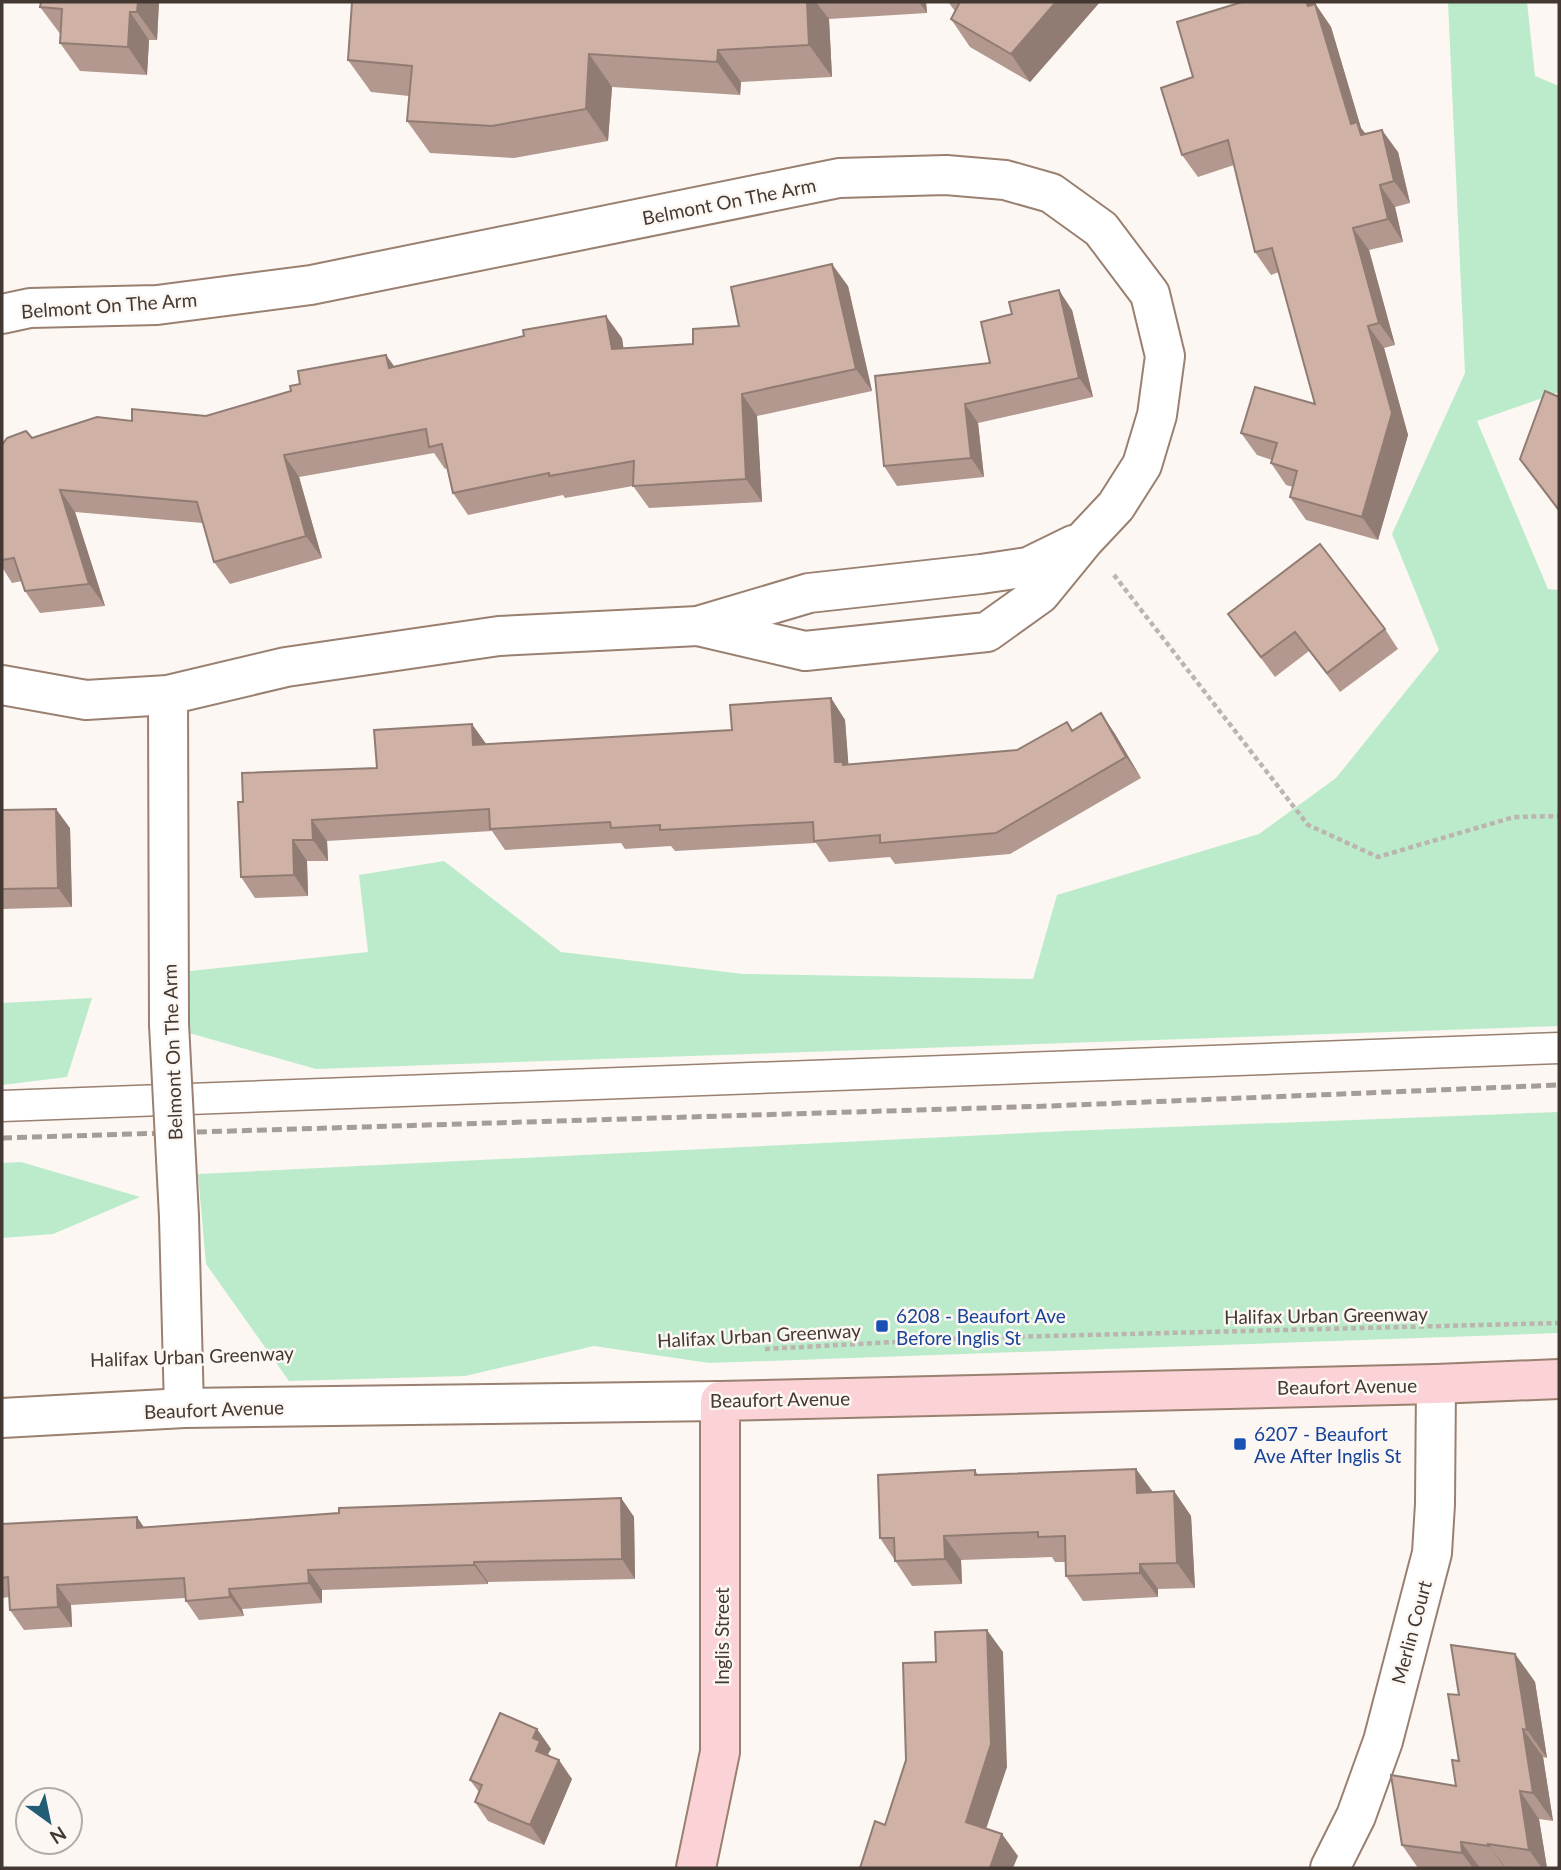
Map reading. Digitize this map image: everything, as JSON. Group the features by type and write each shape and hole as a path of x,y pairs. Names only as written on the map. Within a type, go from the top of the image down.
{"street":[{"name":"Belmont On The Arm","path":"2,314 30,307 157,305 311,285 839,178 946,175 1005,180 1051,193 1101,229 1150,294 1165,356 1157,415 1142,465 1116,506 1040,594 987,632 805,651 698,626"},
{"name":"Belmont On The Arm","path":"2,685 86,700 168,695 286,667 499,636 698,626 809,593 1028,567 1086,539"},
{"name":"Belmont On The Arm","path":"168,695 169,1024 179,1217 184,1408"},
{"name":"Beaufort Avenue","path":"2,1418 184,1408 720,1401 1559,1379"},
{"name":"Merlin Court","path":"1330,1868 1356,1816 1383,1741 1432,1553 1436,1384"},
{"name":"Inglis Street","path":"696,1868 720,1752 720,1401"}],"lane":[{"path":"2,1107 1559,1048"}],"path":[{"path":"1086,539 1308,825 1378,857 1514,817 1559,816"},
{"name":"Halifax Urban Greenway","path":"760,1350 969,1338 1559,1323"}],"green space":[{"path":"1448,2 1527,2 1535,76 1559,86 1559,392 1477,421 1548,589 1559,590 1559,1026 316,1069 189,1033 190,971 368,952 359,875 444,861 561,952 743,974 1033,979 1057,895 1259,834 1336,778 1439,650 1392,534 1465,373"},
{"path":"92,998 67,1077 2,1085 2,1003"},
{"path":"1559,1112 1559,1333 709,1363 594,1346 465,1376 289,1381 206,1264 198,1174 1066,1131"},
{"path":"21,1162 140,1197 53,1234 2,1238 2,1163"}],"building":[{"path":"41,2 138,2 137,12 130,12 128,47 60,43 62,9 40,7"},
{"path":"352,2 807,2 809,45 718,50 717,62 589,54 586,109 492,126 407,121 412,66 348,60"},
{"path":"960,2 1056,2 1011,54 951,19"},
{"path":"1242,2 1306,2 1308,6 1315,4 1351,124 1357,122 1361,135 1382,130 1394,181 1380,185 1388,219 1353,228 1379,323 1368,326 1392,413 1362,517 1290,497 1297,471 1271,463 1277,443 1241,433 1255,387 1315,404 1272,248 1255,252 1228,140 1182,155 1161,88 1193,77 1177,22"},
{"path":"832,264 856,369 742,394 746,479 633,486 634,461 549,476 549,473 453,493 442,444 429,447 426,429 284,455 306,536 214,562 197,502 60,490 89,584 25,591 14,558 2,560 2,445 7,438 26,431 32,438 97,417 132,421 132,409 206,416 291,391 290,386 300,384 298,371 386,355 389,368 524,336 523,330 606,316 612,349 693,344 693,329 739,326 731,287"},
{"path":"1059,290 1079,378 965,404 971,458 884,466 875,376 990,363 981,322 1012,314 1009,302"},
{"path":"1545,391 1559,397 1559,510 1520,459"},
{"path":"1320,544 1385,629 1327,673 1295,632 1261,657 1228,614"},
{"path":"831,698 835,762 843,762 843,765 1017,750 1067,722 1072,731 1101,713 1126,757 996,833 880,843 880,835 814,841 813,822 660,830 660,825 611,828 610,822 490,829 489,809 312,820 313,840 293,840 294,875 241,877 238,802 243,802 242,773 377,768 374,730 472,724 473,745 732,730 730,705"},
{"path":"56,809 58,888 2,889 2,810"},
{"path":"1136,1469 1137,1493 1174,1491 1177,1563 1140,1564 1140,1573 1066,1576 1065,1536 1038,1537 1038,1532 944,1536 945,1559 895,1561 894,1538 880,1538 878,1475 975,1470 975,1475"},
{"path":"621,1498 622,1559 474,1562 474,1565 308,1570 309,1583 229,1589 230,1597 186,1601 184,1578 57,1585 58,1607 10,1610 8,1577 2,1578 2,1524 137,1517 137,1528 339,1513 339,1508"},
{"path":"987,1630 991,1744 966,1822 1002,1834 990,1868 860,1868 875,1821 885,1825 906,1760 903,1663 936,1662 935,1632"},
{"path":"1451,1645 1515,1654 1527,1730 1523,1729 1533,1793 1520,1791 1529,1850 1461,1842 1462,1853 1402,1845 1391,1775 1456,1786 1452,1760 1459,1761 1448,1694 1459,1695"},
{"path":"500,1713 537,1729 533,1738 540,1741 536,1751 559,1760 530,1825 475,1802 482,1785 470,1780"}],"railway":[{"path":"2,1138 1049,1106 1559,1085"}],"place":[{"name":"6208 - Beaufort Ave Before Inglis St","path":"882,1326"},
{"name":"6207 - Beaufort Ave After Inglis St","path":"1240,1444"}]}
